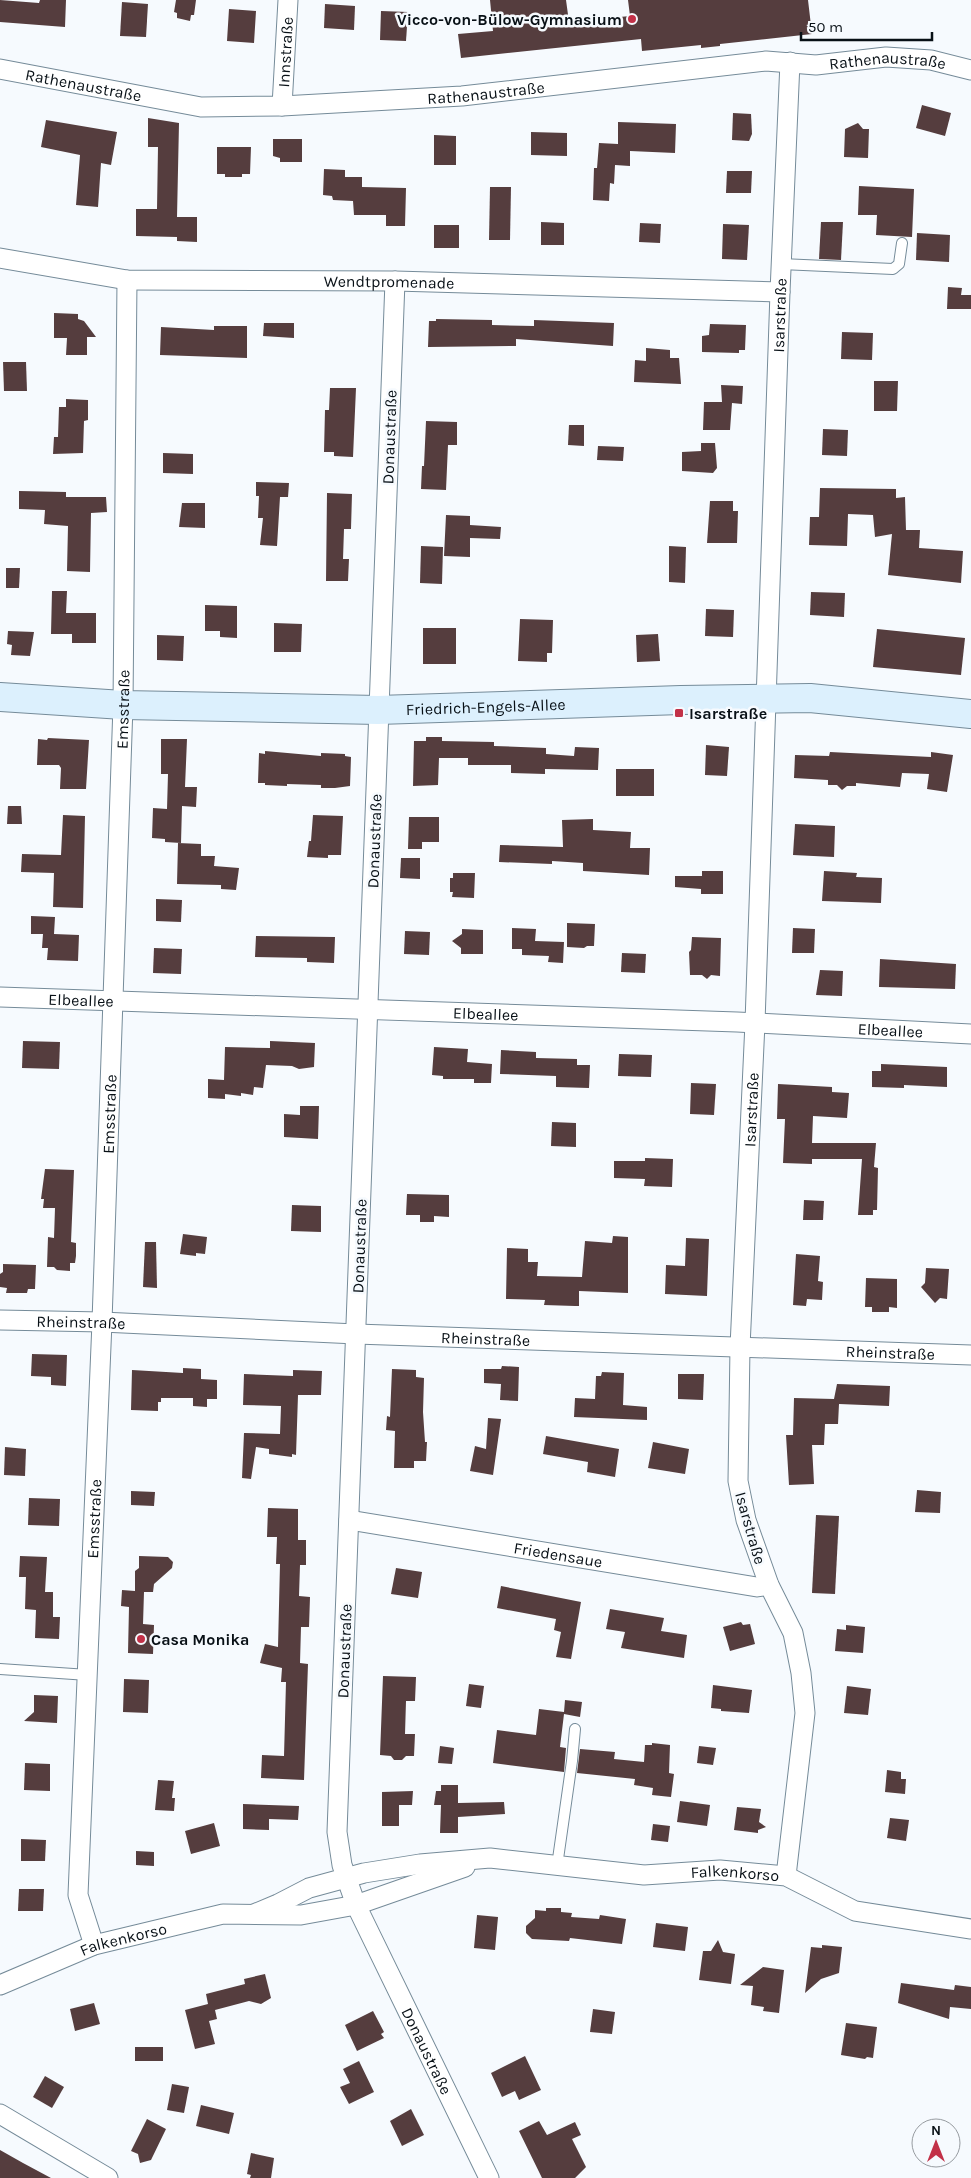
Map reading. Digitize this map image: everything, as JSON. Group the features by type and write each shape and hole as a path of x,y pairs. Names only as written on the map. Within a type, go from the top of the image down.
{"street":[{"name":"Innstraße","path":"282,106 288,0"},
{"name":"Rathenaustraße","path":"0,69 202,107 282,106 462,96 766,61 816,65 886,57 931,60 971,70"},
{"name":"Isarstraße","path":"786,1876 805,1713 801,1673 793,1633 769,1585 746,1520 738,1481 740,1347 755,1023 765,698 790,62"},
{"name":"Wendtpromenade","path":"0,258 127,280 395,280 780,292"},
{"name":"Emsstraße","path":"94,1945 78,1895 102,1322 123,705 127,280"},
{"name":"Donaustraße","path":"395,280 336,1832 345,1877 356,1905 489,2178"},
{"name":"Friedrich-Engels-Allee","path":"0,697 123,705 378,710 810,698 971,714"},
{"name":"Elbeallee","path":"0,997 755,1023 971,1034"},
{"name":"Rheinstraße","path":"0,1320 102,1322 356,1334 971,1355"},
{"name":"Friedensaue","path":"349,1520 757,1587 769,1585"},
{"name":"Falkenkorso","path":"0,1985 94,1945 223,1914 301,1916 356,1905 490,1858"},
{"name":"Falkenkorso","path":"254,1914 309,1888 345,1877 420,1864 490,1858 644,1875 720,1870 786,1876 855,1911 971,1929"},
{"path":"0,2114 108,2178"}],"lane":[{"path":"781,264 893,269 899,264 902,244"},
{"path":"0,1669 88,1675"},
{"path":"557,1866 575,1728"}],"building":[{"path":"0,0 39,3 40,0 66,0 65,27 0,22"},
{"path":"176,0 196,0 194,15 191,15 190,21 177,18 177,13 174,12"},
{"name":"Vicco-von-Bülow-Gymnasium","path":"490,0 566,0 569,22 630,16 628,0 808,0 812,34 720,44 720,46 701,48 701,45 642,51 641,39 461,58 458,34 493,31"},
{"path":"122,2 148,4 146,37 120,36"},
{"path":"325,4 355,6 354,30 324,28"},
{"path":"229,9 256,11 254,43 227,41"},
{"path":"381,11 408,12 406,41 380,40"},
{"path":"922,105 951,113 945,136 916,128"},
{"path":"733,113 751,114 752,134 749,141 732,140"},
{"path":"148,118 179,123 177,217 197,217 197,242 177,241 177,237 136,236 136,209 157,209 158,147 148,147"},
{"path":"46,120 117,132 111,165 101,163 98,207 76,205 80,155 41,147"},
{"path":"618,122 676,124 675,153 630,151 630,166 615,165 614,184 610,183 609,201 593,200 594,168 597,168 599,143 618,144"},
{"path":"858,123 863,129 869,129 868,158 844,157 845,129"},
{"path":"531,132 567,133 567,156 531,155"},
{"path":"434,135 456,136 456,165 434,165"},
{"path":"273,139 302,139 302,162 280,162 280,158 273,156"},
{"path":"217,147 251,147 250,174 242,174 242,177 225,177 225,174 217,174"},
{"path":"324,169 345,170 345,177 362,177 362,187 406,188 405,226 386,226 386,215 354,215 353,201 333,200 332,196 323,195"},
{"path":"727,171 752,171 751,193 726,193"},
{"path":"859,186 914,189 912,237 876,235 877,215 858,215"},
{"path":"490,187 511,187 510,240 489,240"},
{"path":"541,222 564,223 564,245 541,245"},
{"path":"821,222 843,222 841,260 819,259"},
{"path":"640,223 661,224 660,243 639,242"},
{"path":"723,224 749,225 747,260 722,259"},
{"path":"434,225 459,225 459,248 434,248"},
{"path":"917,233 950,235 949,262 916,260"},
{"path":"948,287 962,288 961,295 971,295 971,309 947,309"},
{"path":"54,313 78,314 78,319 84,321 96,337 87,337 87,355 66,355 67,338 54,338"},
{"path":"436,319 492,320 492,325 534,326 534,320 614,323 613,346 516,339 516,346 428,347 429,321 436,321"},
{"path":"264,323 294,323 294,338 263,336"},
{"path":"710,324 746,325 745,350 739,350 739,353 702,352 702,336 709,335"},
{"path":"214,326 247,326 247,358 160,355 161,327 214,330"},
{"path":"842,332 873,333 872,360 841,359"},
{"path":"646,348 670,350 670,358 679,358 681,384 634,382 635,360 646,361"},
{"path":"3,362 26,362 27,391 4,391"},
{"path":"874,381 898,381 897,411 874,411"},
{"path":"721,385 743,386 742,404 732,403 730,430 703,430 704,402 722,402"},
{"path":"330,388 356,388 353,457 334,456 334,452 324,452 325,410 329,410"},
{"path":"66,399 88,400 88,420 84,421 83,453 53,454 54,437 58,437 59,407 66,407"},
{"path":"426,421 457,422 457,445 448,445 446,490 421,489"},
{"path":"569,425 584,425 584,446 568,445"},
{"path":"823,429 848,430 847,456 822,455"},
{"path":"701,443 715,443 717,468 713,473 682,471 682,452 701,451"},
{"path":"598,446 624,447 623,461 597,460"},
{"path":"163,453 193,454 193,474 163,473"},
{"path":"256,482 289,483 288,497 280,497 277,546 260,545 263,518 258,518 259,496 256,496"},
{"path":"820,488 896,489 896,498 905,497 906,530 920,530 919,548 963,551 961,583 888,575 892,534 875,537 873,515 848,514 847,546 809,545 810,517 819,517"},
{"path":"19,491 66,492 66,497 106,497 107,512 91,513 90,572 67,571 68,526 44,524 45,510 19,509"},
{"path":"327,493 352,494 351,529 344,529 343,559 349,559 348,581 326,581"},
{"path":"710,501 733,501 733,511 738,511 737,543 707,543"},
{"path":"182,503 205,503 205,528 179,527"},
{"path":"446,515 470,516 470,525 501,527 500,539 470,538 470,557 444,556"},
{"path":"421,546 443,547 442,584 420,583"},
{"path":"669,546 686,547 685,583 669,582"},
{"path":"6,568 20,568 19,588 6,588"},
{"path":"52,591 67,591 66,613 96,613 96,643 72,643 72,634 51,634"},
{"path":"811,592 845,593 844,617 810,615"},
{"path":"205,605 237,606 237,638 220,637 220,631 205,631"},
{"path":"706,609 734,610 733,637 705,636"},
{"path":"520,619 553,620 552,653 547,653 547,662 518,661"},
{"path":"274,623 302,624 301,652 274,652"},
{"path":"423,628 456,628 456,664 423,664"},
{"path":"877,629 965,638 961,675 873,667"},
{"path":"8,631 34,632 30,656 11,655 12,645 7,644"},
{"path":"658,634 660,661 637,662 636,635"},
{"path":"157,635 184,636 183,661 157,660"},
{"path":"426,737 442,737 442,741 494,742 494,746 546,748 546,754 574,756 575,747 599,748 598,770 545,769 545,774 511,773 511,765 468,765 468,758 439,758 438,785 413,786 414,741 426,741"},
{"path":"48,738 89,740 86,789 60,789 61,768 59,765 37,765 38,739 47,740"},
{"path":"161,739 187,739 185,787 197,787 196,807 182,806 181,843 165,842 165,839 152,838 153,808 167,809 168,774 161,774"},
{"path":"706,745 729,747 727,776 705,775"},
{"path":"265,751 321,756 321,753 345,754 345,756 351,757 350,786 321,788 321,785 287,784 287,786 258,783 259,753 265,754"},
{"path":"830,752 931,757 931,752 953,755 947,792 927,789 929,774 902,773 900,787 856,783 856,786 847,786 842,790 837,785 828,785 828,780 794,778 795,755 829,756"},
{"path":"616,769 654,769 654,796 616,796"},
{"path":"8,806 21,806 22,824 7,824"},
{"path":"63,815 85,816 83,908 53,907 54,873 21,872 22,854 61,855"},
{"path":"313,815 343,816 341,855 328,855 328,858 307,857 309,841 311,841"},
{"path":"409,817 439,817 439,842 422,842 422,849 408,849"},
{"path":"593,819 593,830 631,832 630,848 650,848 649,875 583,871 583,863 552,861 552,864 499,862 500,845 563,847 562,820"},
{"path":"795,824 835,826 834,857 793,855"},
{"path":"178,843 201,844 201,856 215,856 214,866 239,868 236,890 221,889 221,885 177,884"},
{"path":"401,858 420,858 420,879 400,878"},
{"path":"702,871 723,871 723,894 701,894 701,889 675,887 675,876 702,876"},
{"path":"824,871 857,873 856,877 882,878 881,903 822,901"},
{"path":"453,873 475,873 474,898 452,897 453,892 450,892 450,878 453,878"},
{"path":"156,899 182,900 181,922 156,921"},
{"path":"31,916 55,917 54,934 79,935 78,961 47,960 48,948 42,948 43,934 31,934"},
{"path":"567,923 595,924 594,946 584,948 567,947"},
{"path":"512,928 536,929 535,941 564,942 563,963 548,962 549,956 522,955 522,949 512,949"},
{"path":"793,928 815,929 814,953 792,953"},
{"path":"462,929 483,930 483,954 461,954 461,948 452,941 462,934"},
{"path":"405,931 430,932 429,955 404,954"},
{"path":"256,936 335,937 334,963 307,962 307,958 255,957"},
{"path":"692,937 721,938 720,976 711,975 707,979 702,975 690,975 689,952 691,950"},
{"path":"154,948 182,949 181,974 153,973"},
{"path":"622,953 646,954 645,973 621,972"},
{"path":"880,959 956,964 955,989 879,987"},
{"path":"820,970 843,971 842,996 816,995"},
{"path":"23,1041 60,1042 59,1069 22,1068"},
{"path":"270,1041 315,1043 314,1067 299,1069 292,1066 266,1065 263,1088 254,1087 253,1095 241,1093 241,1096 225,1094 225,1099 208,1098 208,1079 224,1080 225,1047 270,1048"},
{"path":"434,1047 468,1049 467,1062 492,1064 491,1083 474,1083 474,1079 443,1079 443,1076 432,1075"},
{"path":"501,1050 536,1052 536,1058 577,1059 577,1065 590,1065 589,1088 556,1087 556,1076 500,1074"},
{"path":"619,1054 652,1055 651,1077 618,1076"},
{"path":"881,1064 947,1067 947,1087 904,1085 904,1088 872,1087 872,1071 881,1071"},
{"path":"691,1083 716,1084 714,1115 690,1114"},
{"path":"778,1084 832,1087 832,1092 849,1093 847,1118 813,1116 812,1143 876,1143 874,1167 878,1168 877,1210 873,1210 873,1215 858,1215 862,1159 812,1159 812,1164 783,1163 785,1119 777,1119"},
{"path":"300,1106 319,1106 318,1139 284,1137 284,1114 300,1115"},
{"path":"552,1122 576,1123 576,1147 551,1146"},
{"path":"645,1158 673,1159 672,1187 644,1186 645,1179 614,1178 614,1161 645,1161"},
{"path":"45,1169 74,1170 71,1242 76,1243 76,1256 75,1263 70,1263 70,1271 47,1267 48,1237 54,1238 55,1208 43,1208 44,1199 41,1199"},
{"path":"407,1194 449,1195 449,1217 434,1216 434,1222 420,1222 420,1215 406,1215"},
{"path":"804,1200 824,1201 823,1220 803,1220"},
{"path":"292,1205 321,1206 321,1232 291,1231"},
{"path":"183,1234 207,1237 205,1254 196,1253 196,1256 180,1254"},
{"path":"613,1236 628,1237 628,1293 579,1291 579,1306 544,1305 545,1300 506,1299 507,1248 528,1249 528,1262 538,1262 537,1276 582,1277 585,1241 612,1243"},
{"path":"686,1238 709,1239 707,1296 665,1294 666,1265 685,1266"},
{"path":"145,1242 156,1242 157,1288 143,1287"},
{"path":"796,1254 820,1256 818,1281 823,1282 822,1300 807,1299 806,1306 793,1305"},
{"path":"3,1264 36,1265 35,1289 28,1289 27,1293 6,1293 7,1288 0,1287 0,1274 3,1272"},
{"path":"926,1268 949,1269 947,1299 940,1298 935,1303 921,1287 925,1283"},
{"path":"866,1278 897,1279 897,1308 889,1307 889,1312 872,1312 872,1307 865,1307"},
{"path":"32,1354 67,1355 66,1386 51,1385 51,1377 31,1376"},
{"path":"502,1366 519,1367 518,1401 500,1400 501,1384 484,1383 484,1369 501,1369"},
{"path":"183,1368 201,1369 201,1379 217,1380 217,1399 207,1399 207,1407 193,1406 193,1398 161,1398 161,1402 158,1402 158,1411 131,1410 132,1370 183,1373"},
{"path":"392,1369 416,1370 416,1377 424,1378 423,1412 425,1442 427,1442 426,1461 414,1461 414,1468 394,1468 395,1431 386,1430 387,1416 390,1417"},
{"path":"293,1370 322,1371 321,1395 298,1395 296,1455 292,1454 292,1457 269,1454 269,1449 256,1447 251,1479 242,1478 244,1433 280,1434 281,1406 243,1405 244,1374 293,1376"},
{"path":"602,1372 624,1373 623,1405 647,1407 647,1420 574,1417 575,1398 595,1399 596,1376 601,1376"},
{"path":"678,1374 704,1374 703,1400 678,1399"},
{"path":"837,1384 890,1386 889,1406 839,1404 838,1424 825,1424 824,1445 812,1445 814,1484 789,1485 786,1435 793,1435 794,1398 834,1399"},
{"path":"488,1418 501,1419 493,1475 470,1471 475,1446 486,1449"},
{"path":"546,1436 619,1449 615,1477 587,1472 588,1462 543,1454"},
{"path":"653,1442 689,1449 685,1474 648,1468"},
{"path":"5,1447 26,1449 25,1476 4,1475"},
{"path":"917,1490 941,1492 940,1513 915,1512"},
{"path":"131,1491 155,1492 154,1506 131,1505"},
{"path":"29,1498 60,1499 59,1526 28,1525"},
{"path":"268,1508 298,1509 298,1540 306,1540 306,1565 300,1565 299,1596 310,1597 309,1627 301,1627 300,1663 308,1664 304,1780 261,1778 262,1755 284,1756 286,1682 281,1682 282,1668 260,1663 265,1644 278,1647 280,1564 276,1564 277,1537 267,1537"},
{"path":"816,1515 839,1516 835,1594 812,1593"},
{"path":"20,1556 47,1557 45,1592 53,1592 53,1617 60,1617 59,1639 35,1638 36,1610 25,1609 26,1577 19,1577"},
{"path":"139,1556 168,1557 173,1562 172,1568 154,1584 153,1592 144,1592 143,1624 154,1625 153,1654 128,1653 129,1607 121,1606 122,1590 135,1591 135,1571 139,1568"},
{"path":"396,1568 422,1572 418,1598 391,1594"},
{"path":"501,1586 581,1602 571,1659 556,1657 561,1632 554,1630 556,1619 497,1608"},
{"path":"610,1609 664,1618 661,1631 687,1635 684,1658 621,1648 625,1632 606,1629"},
{"path":"741,1622 743,1625 750,1624 755,1644 730,1651 723,1627"},
{"path":"846,1625 865,1627 863,1653 835,1651 837,1629 846,1630"},
{"path":"383,1676 416,1677 415,1701 406,1701 405,1734 415,1734 414,1756 406,1756 402,1760 394,1760 391,1756 380,1755"},
{"path":"124,1679 149,1680 148,1713 123,1712"},
{"path":"469,1684 484,1686 481,1708 466,1706"},
{"path":"713,1685 752,1690 749,1713 721,1711 721,1709 711,1708"},
{"path":"847,1686 871,1689 868,1715 844,1713"},
{"path":"34,1695 58,1696 57,1723 24,1721 34,1712"},
{"path":"565,1700 582,1702 580,1717 564,1714 560,1747 566,1748 564,1772 493,1763 497,1730 536,1735 539,1709 564,1712"},
{"path":"652,1743 670,1745 669,1773 674,1774 671,1797 652,1795 653,1788 634,1785 635,1779 577,1773 580,1749 615,1752 614,1759 644,1762 645,1745 652,1745"},
{"path":"440,1746 454,1748 452,1764 438,1763"},
{"path":"699,1746 716,1748 713,1765 697,1763"},
{"path":"25,1763 50,1764 50,1791 24,1790"},
{"path":"887,1770 901,1772 901,1779 906,1779 905,1794 885,1792"},
{"path":"158,1780 174,1781 172,1798 175,1798 174,1811 155,1810"},
{"path":"441,1785 458,1785 458,1803 504,1802 505,1814 458,1817 458,1833 440,1833 441,1805 434,1805 436,1791 441,1791"},
{"path":"413,1791 412,1805 399,1805 399,1826 382,1826 382,1792"},
{"path":"680,1801 710,1805 707,1826 677,1822"},
{"path":"243,1804 299,1806 298,1820 269,1819 269,1830 243,1829"},
{"path":"737,1807 761,1809 759,1822 766,1827 758,1830 758,1833 734,1830"},
{"path":"890,1818 909,1820 906,1841 887,1838"},
{"path":"214,1823 220,1846 191,1854 185,1831"},
{"path":"653,1824 670,1826 668,1842 651,1840"},
{"path":"21,1839 46,1840 45,1861 21,1861"},
{"path":"136,1851 154,1852 154,1866 136,1865"},
{"path":"19,1889 44,1889 43,1911 18,1911"},
{"path":"546,1908 561,1908 561,1912 572,1913 571,1917 599,1919 600,1915 626,1919 622,1944 570,1938 569,1941 532,1939 526,1933 526,1926 535,1918 535,1910 546,1911"},
{"path":"477,1915 498,1917 495,1950 474,1948"},
{"path":"656,1923 688,1927 685,1951 653,1947"},
{"path":"718,1940 723,1952 735,1954 731,1984 699,1980 703,1951 711,1951"},
{"path":"822,1945 842,1947 839,1973 821,1979 805,1993 811,1947 822,1948"},
{"path":"763,1967 784,1970 779,2013 763,2011 764,2007 751,2005 753,1986 740,1985"},
{"path":"265,1974 271,1998 261,2004 249,2001 215,2010 217,2019 209,2021 215,2044 195,2049 185,2010 208,2004 206,1994 245,1984 244,1979"},
{"path":"901,1983 954,1990 955,1985 971,1987 971,2009 950,2007 949,2019 898,2003"},
{"path":"94,2003 100,2024 75,2031 70,2009"},
{"path":"593,2009 615,2012 612,2034 590,2032"},
{"path":"373,2011 384,2032 381,2034 384,2038 357,2051 345,2025"},
{"path":"846,2023 877,2027 873,2058 867,2057 865,2059 841,2055"},
{"path":"135,2047 163,2047 163,2061 135,2061"},
{"path":"525,2056 541,2090 519,2100 515,2091 502,2097 491,2073"},
{"path":"359,2061 374,2092 349,2104 340,2087 350,2083 343,2069"},
{"path":"45,2076 64,2087 52,2108 33,2097"},
{"path":"172,2084 189,2087 184,2113 167,2110"},
{"path":"201,2105 234,2113 229,2134 196,2126"},
{"path":"411,2109 424,2135 402,2146 390,2121"},
{"path":"147,2119 166,2129 151,2160 140,2163 138,2154 131,2151"},
{"path":"539,2121 547,2135 575,2122 581,2135 572,2139 586,2167 575,2178 542,2178 519,2131"},
{"path":"0,2150 23,2163 51,2178 0,2178"},
{"path":"251,2153 274,2158 271,2178 250,2178 251,2175 247,2174"}],"place":[{"name":"Vicco-von-Bülow-Gymnasium","path":"632,19"},
{"name":"Isarstraße","path":"679,713"},
{"name":"Casa Monika","path":"141,1639"}]}
